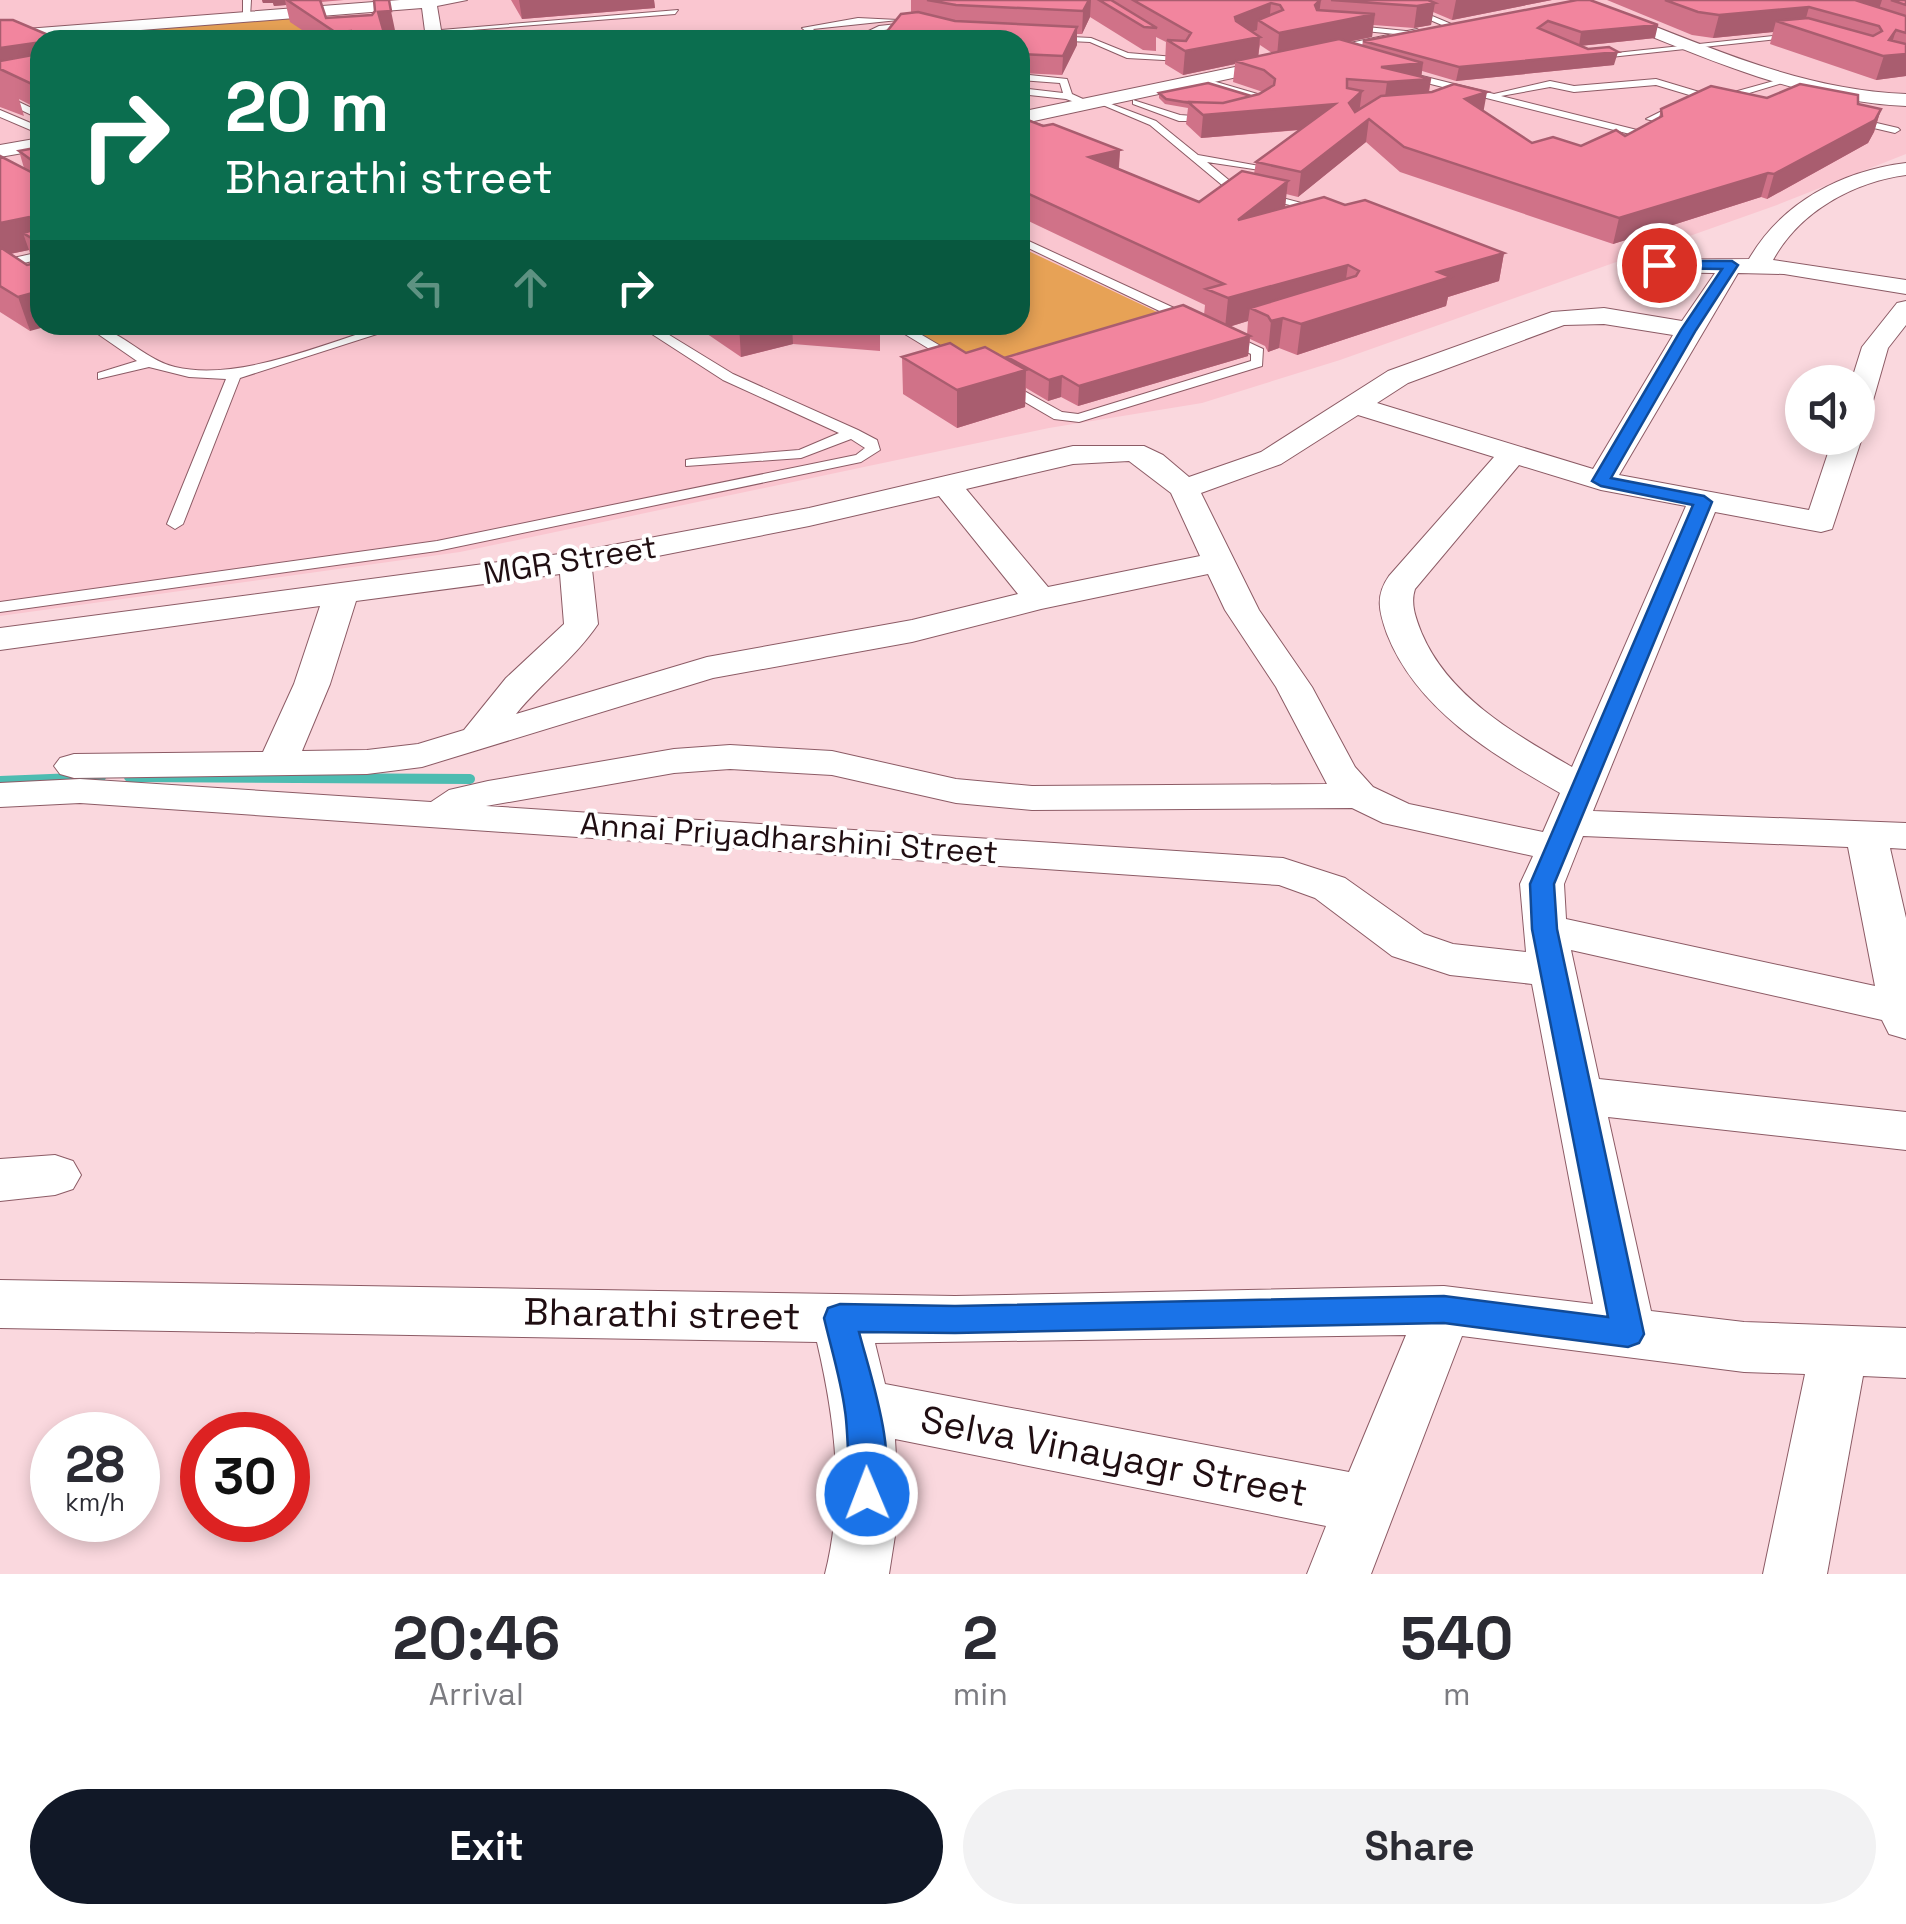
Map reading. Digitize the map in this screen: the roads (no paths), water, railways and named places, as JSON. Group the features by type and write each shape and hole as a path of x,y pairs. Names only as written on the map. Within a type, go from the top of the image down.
{"street":[{"path":"48,30 247,8 330,16 457,0"},
{"path":"429,2 436,30"},
{"path":"1586,2 1756,71 1786,89 1906,100"},
{"path":"1030,116 1208,78 1270,60 1333,52 1477,21"},
{"path":"0,36 30,32"},
{"path":"0,151 30,146"},
{"path":"1601,481 1689,330 1745,265 1826,196 1877,173 1906,169"},
{"path":"1633,266 1745,265 1906,287"},
{"path":"1869,365 1875,346 1906,308"},
{"path":"1689,330 1604,316 1561,317 1398,377 1253,467 1184,489 1242,610 1294,687 1338,772 1359,796 1397,814 1886,835 1905,1013"},
{"path":"1354,405 1601,481 1822,522 1842,455"},
{"name":"MGR Street","path":"0,639 574,562 809,518 1073,455 1134,452 1152,461 1184,489"},
{"path":"1510,456 1409,574 1396,592 1397,608 1406,644 1452,702 1511,748 1569,820"},
{"path":"946,486 1040,599"},
{"path":"1628,1334 1550,950 1542,884 1704,502"},
{"path":"476,740 519,686 570,640 581,624 574,562"},
{"path":"0,767 367,762 422,754 707,668 912,631 1040,599 1220,562"},
{"path":"276,764 312,684 342,594"},
{"path":"438,816 463,799 488,793 674,762 730,757 832,764 956,792 1032,798 1359,796"},
{"name":"Annai Priyadharshini Street","path":"0,795 80,790 1283,872 1330,888 1408,945 1450,959 1550,950 1905,1013"},
{"path":"1579,1095 1906,1131"},
{"path":"0,1180 55,1175"},
{"name":"Bharathi street","path":"0,1304 955,1320 1444,1310 1628,1334 1838,1353 1906,1353"},
{"path":"1339,1574 1444,1310"},
{"path":"840,1318 862,1406 869,1466 864,1550 856,1574"},
{"path":"1795,1574 1838,1353"},
{"name":"Selva Vinayagr Street","path":"862,1406 1366,1505"}],"lane":[{"path":"1387,0 1452,26"},
{"path":"489,30 675,12"},
{"path":"808,30 806,28 858,20 916,20"},
{"path":"877,30 929,26"},
{"path":"1337,26 1415,34"},
{"path":"1586,56 1696,48 1789,35 1815,37"},
{"path":"1033,37 1091,40 1127,55 1182,58"},
{"path":"1153,41 1208,78 1264,104 1243,114"},
{"path":"1333,52 1364,62"},
{"path":"1396,72 1468,90 1510,91 1550,84"},
{"path":"1524,76 1574,89 1656,82 1731,110"},
{"path":"1030,78 1064,81 1068,96"},
{"path":"1750,95 1786,89"},
{"path":"1651,119 1687,102 1786,89"},
{"path":"1454,96 1468,90"},
{"path":"1490,91 1650,136 1634,145"},
{"path":"1030,92 1095,102 1153,123 1232,188 1342,214"},
{"path":"0,96 30,111"},
{"path":"1122,96 1179,118 1230,117"},
{"path":"1838,108 1874,115"},
{"path":"1856,112 1843,118 1896,130"},
{"path":"0,113 30,126"},
{"path":"1232,188 1273,157"},
{"path":"1199,158 1260,166"},
{"path":"1030,245 1196,323"},
{"path":"0,265 30,258"},
{"path":"0,265 14,274"},
{"path":"1163,322 1181,316"},
{"path":"982,373 1060,416 1090,416 1257,363 1258,352 1210,330"},
{"path":"1225,336 1242,332"},
{"path":"106,335 146,362 187,375 234,375 366,335"},
{"path":"0,608 437,546 861,458 872,450 872,442 728,376 660,335"},
{"path":"914,335 965,364"},
{"path":"103,376 146,362"},
{"path":"176,524 234,375"},
{"path":"691,463 802,454 853,433"}],"waterway":[{"path":"0,781 101,777"},
{"path":"129,777 470,779"}]}
